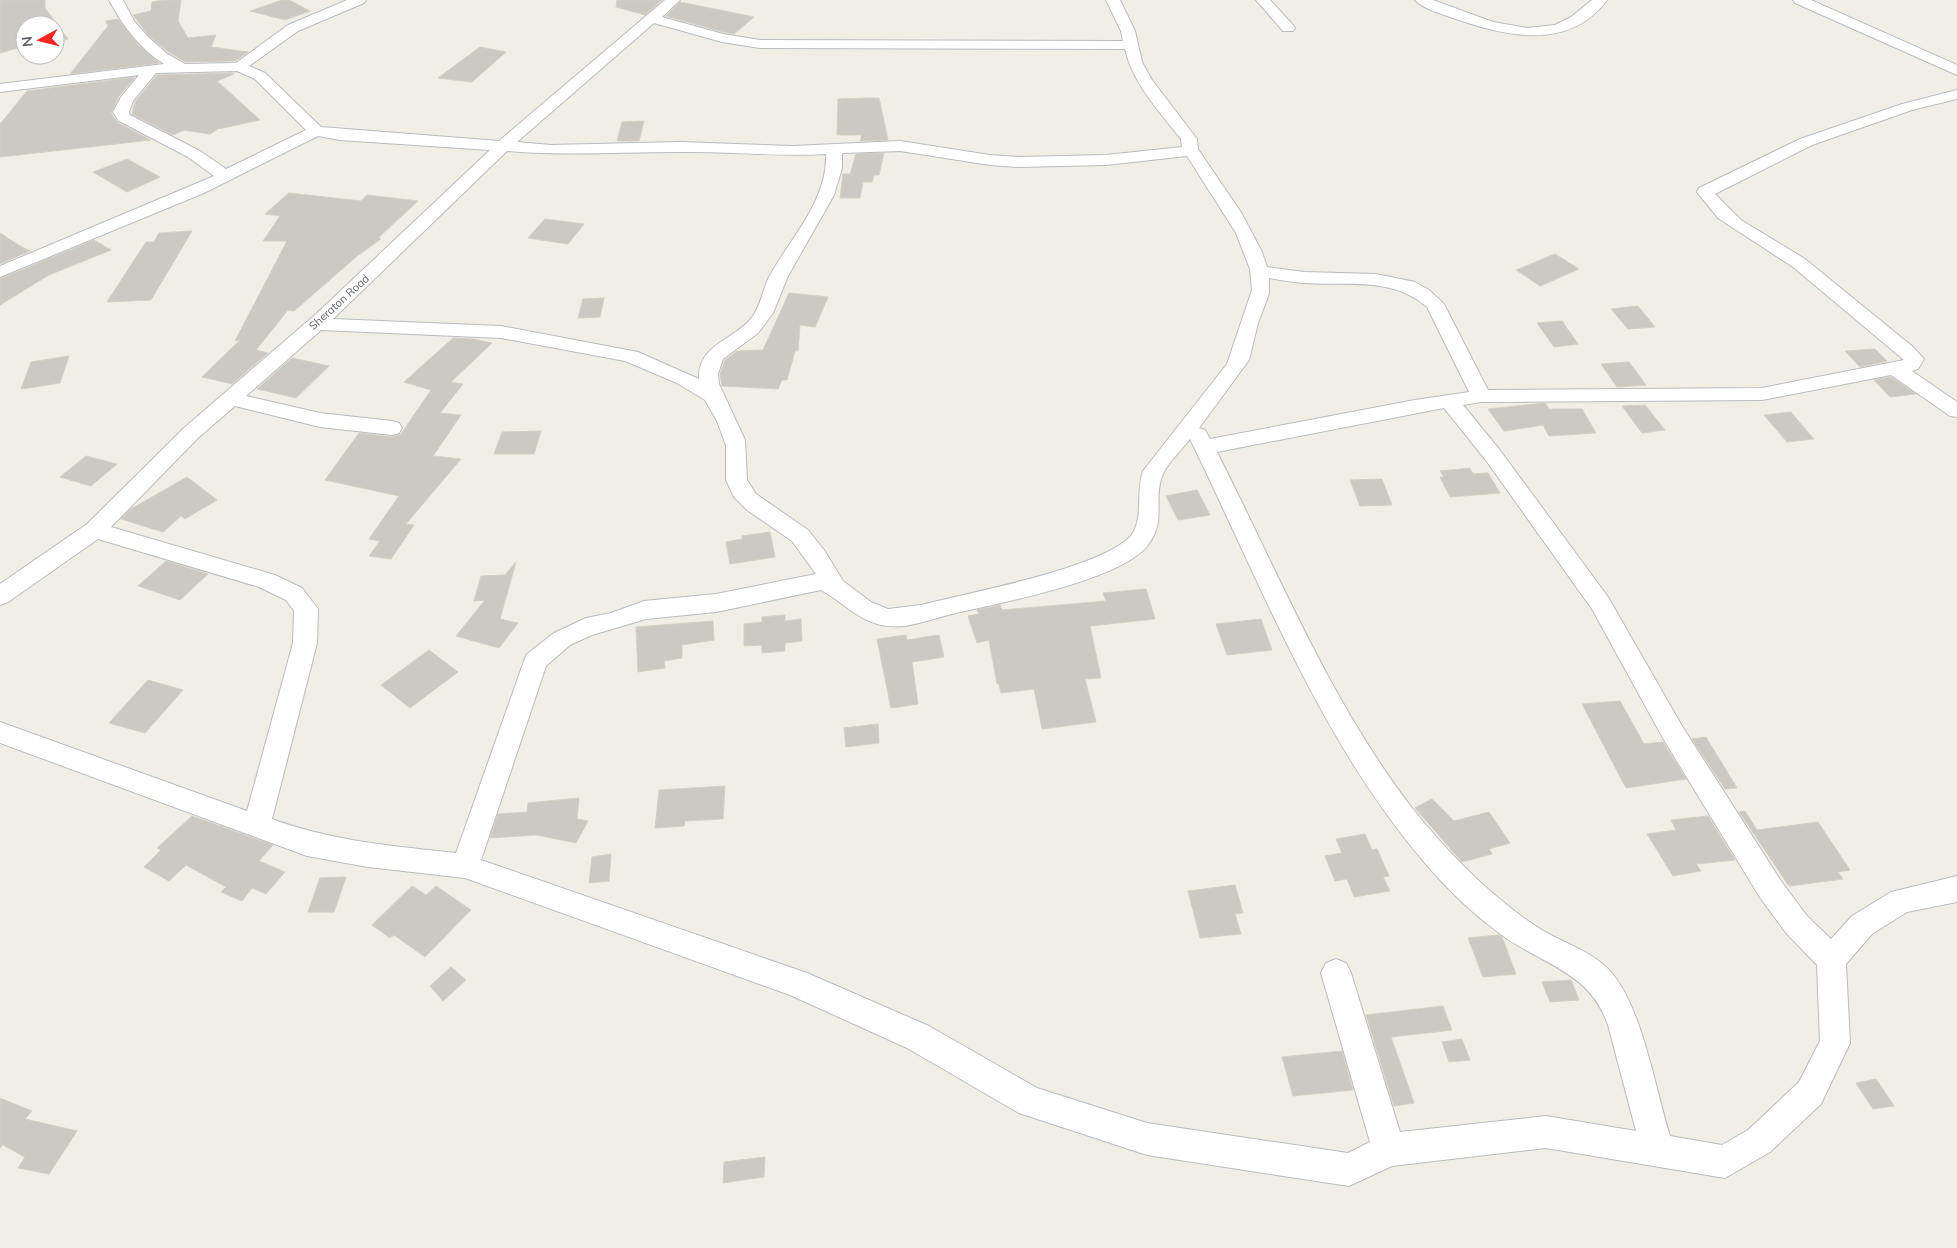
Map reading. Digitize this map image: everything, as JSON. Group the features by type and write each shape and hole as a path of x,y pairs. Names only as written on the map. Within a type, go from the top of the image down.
{"street":[{"path":"116,0 124,17 151,50 163,59 182,68"},
{"path":"239,67 293,28 322,14 359,0"},
{"name":"Sheraton Road","path":"0,596 95,530 191,433 380,266 503,146 673,0"},
{"path":"465,866 536,661 562,639 586,627 614,621 644,610 716,602 824,581 833,585 872,614 889,618 912,616 1033,586 1121,554 1141,540 1147,527 1149,511 1147,490 1153,469 1192,424 1238,362 1250,319 1259,300 1261,286 1260,271 1250,244 1190,149 1189,139 1145,81 1135,62 1128,32 1113,0"},
{"path":"1263,0 1288,28"},
{"path":"1422,0 1444,10 1489,24 1514,30 1540,32 1558,29 1574,22 1600,0"},
{"path":"1800,0 1913,49 1957,71"},
{"path":"652,18 722,38 760,44 1130,45"},
{"path":"0,88 152,69 239,67 260,76 316,131 340,135 446,141 551,150 618,147 793,151 900,146 990,160 1019,162 1172,156 1190,149"},
{"path":"152,69 126,100 120,112 124,118 194,154 225,176"},
{"path":"1205,448 1481,396 1762,394 1912,365 1914,359 1798,263 1728,218 1712,205 1705,192 1806,142 1907,107 1957,94"},
{"path":"0,272 198,190 316,131"},
{"path":"833,585 818,557 794,530 765,512 738,487 735,440 712,396 708,376 711,362 726,346 757,324 766,310 778,278 804,237 825,194 834,168 834,149"},
{"path":"1260,271 1307,278 1368,279 1415,288 1427,295 1435,304 1481,396"},
{"path":"315,324 501,332 631,356 684,379 712,396"},
{"path":"1896,369 1957,411"},
{"path":"230,398 320,420 392,428"},
{"path":"0,732 307,844 368,855 465,866 562,902 796,983 918,1037 1030,1102 1147,1139 1349,1170 1389,1150 1546,1132 1725,1162 1759,1140 1810,1094 1835,1043 1831,959 1797,925 1771,890 1673,733 1600,602 1492,454 1449,401"},
{"path":"1192,424 1319,681 1365,763 1392,801 1439,860 1487,907 1530,938 1582,966 1603,984 1620,1016 1658,1150"},
{"path":"95,530 267,581 294,594 306,608 305,643 257,825"},
{"path":"1831,959 1862,925 1901,901 1957,889"},
{"path":"1336,974 1389,1150"}],"building":[{"path":"0,0 45,0 45,8 50,15 15,15 15,49 0,53"},
{"path":"181,0 178,21 188,38 216,35 211,47 248,52 235,61 185,62 167,51 149,36 133,15 151,11 152,2"},
{"path":"282,0 289,0 310,11 285,20 250,11"},
{"path":"617,0 662,0 645,15 616,7"},
{"path":"680,2 754,17 734,34 723,32 666,16"},
{"path":"118,19 138,45 159,63 70,74 108,26 106,21"},
{"path":"480,47 506,52 472,82 438,78"},
{"path":"234,74 217,81 260,120 218,129 210,134 184,130 173,135 132,114 135,102 157,75"},
{"path":"135,77 119,96 111,113 118,123 151,140 0,157 0,124 27,91"},
{"path":"879,98 888,140 860,141 862,135 837,135 838,99"},
{"path":"644,121 639,141 617,141 622,122"},
{"path":"884,153 879,175 874,175 872,182 863,182 860,198 840,198 843,174 850,174 856,154"},
{"path":"127,159 160,177 127,192 93,172"},
{"path":"289,193 361,201 367,195 418,201 378,238 381,239 356,257 294,311 288,310 256,350 268,353 232,384 202,377 240,340 235,341 287,241 263,241 280,216 265,214"},
{"path":"545,219 584,224 568,244 528,238"},
{"path":"192,231 151,300 107,302 146,242 154,242 159,233"},
{"path":"0,233 20,246 30,251 0,264"},
{"path":"94,240 111,250 49,275 0,305 0,279"},
{"path":"1555,254 1579,269 1540,286 1516,270"},
{"path":"789,293 828,297 815,327 800,325 798,351 795,351 787,380 782,380 778,389 722,386 720,374 725,360 737,351 763,350"},
{"path":"604,298 600,317 578,318 583,299"},
{"path":"1638,306 1655,327 1628,329 1611,309"},
{"path":"1562,321 1578,344 1554,347 1537,323"},
{"path":"453,338 473,339 492,343 451,382 463,384 440,413 461,415 433,456 461,459 406,524 414,525 391,559 369,556 380,541 369,539 399,496 325,480 359,433 392,437 401,434 431,390 404,382"},
{"path":"1875,349 1887,361 1860,367 1845,351"},
{"path":"69,356 60,383 21,389 31,362"},
{"path":"292,358 329,366 296,398 257,389"},
{"path":"1629,362 1646,385 1617,387 1601,364"},
{"path":"1891,377 1916,394 1890,397 1874,380"},
{"path":"1545,403 1549,409 1582,409 1596,433 1549,436 1543,425 1504,431 1488,409"},
{"path":"1645,405 1665,430 1642,433 1622,406"},
{"path":"1791,412 1814,439 1787,442 1764,415"},
{"path":"541,431 534,454 494,454 502,432"},
{"path":"86,456 117,464 91,486 60,477"},
{"path":"1470,468 1473,474 1488,473 1500,493 1450,497 1440,477 1444,477 1440,471"},
{"path":"187,477 217,500 185,519 181,516 163,532 121,519 131,509"},
{"path":"1382,479 1392,505 1360,506 1350,480"},
{"path":"1197,490 1210,515 1178,520 1166,496"},
{"path":"770,532 775,557 730,564 726,542 742,539 742,536"},
{"path":"166,561 208,574 180,600 138,586"},
{"path":"516,562 500,619 518,623 499,648 456,636 485,600 474,601 481,576 505,575"},
{"path":"1146,589 1155,619 1090,626 1101,678 1085,679 1096,722 1042,729 1034,689 1001,693 999,684 997,684 989,640 977,643 968,616 979,614 977,610 1000,605 1002,610 1106,601 1103,593"},
{"path":"785,615 785,621 801,619 802,641 785,643 785,651 762,653 762,645 744,646 744,624 762,622 762,617"},
{"path":"1261,619 1272,650 1227,655 1216,624"},
{"path":"713,621 714,640 682,645 682,658 664,661 665,668 638,672 636,627"},
{"path":"906,635 907,640 939,635 944,657 912,662 918,704 891,708 877,639"},
{"path":"429,650 458,672 410,708 381,685"},
{"path":"148,680 183,690 145,733 109,723"},
{"path":"1620,701 1644,744 1663,742 1686,779 1626,788 1582,704"},
{"path":"878,724 879,743 846,747 844,728"},
{"path":"1706,737 1737,788 1725,789 1692,739"},
{"path":"725,786 723,819 685,821 684,826 655,828 659,790"},
{"path":"579,798 577,819 588,821 576,843 537,835 490,838 498,814 527,812 528,803"},
{"path":"1432,799 1454,821 1489,812 1510,843 1489,849 1492,854 1462,862 1415,808"},
{"path":"1745,811 1757,830 1818,822 1850,870 1838,872 1843,879 1789,886 1739,812"},
{"path":"192,816 273,845 259,861 285,872 266,894 252,888 242,901 221,892 226,887 186,865 169,881 144,867 161,850 157,848"},
{"path":"1708,816 1735,860 1696,864 1701,871 1673,876 1647,834 1676,830 1671,820"},
{"path":"1365,834 1372,850 1377,849 1389,876 1383,877 1390,891 1354,897 1347,879 1335,881 1325,856 1342,853 1336,839"},
{"path":"611,854 609,881 589,883 592,857"},
{"path":"346,877 334,912 308,912 320,878"},
{"path":"1235,885 1243,913 1235,914 1241,934 1200,938 1188,891"},
{"path":"412,886 426,895 436,886 471,910 425,957 394,935 390,938 372,925"},
{"path":"1499,935 1502,937 1516,974 1483,977 1468,938"},
{"path":"451,967 466,980 443,1001 430,986"},
{"path":"1571,980 1579,1000 1550,1002 1542,982"},
{"path":"1443,1006 1452,1030 1391,1037 1414,1103 1394,1106 1366,1015"},
{"path":"1462,1039 1470,1060 1449,1062 1442,1042"},
{"path":"1342,1051 1353,1090 1293,1096 1282,1057"},
{"path":"1876,1079 1894,1106 1873,1109 1856,1083"},
{"path":"0,1098 32,1111 25,1119 77,1131 49,1174 18,1168 25,1157 3,1145 0,1148"},
{"path":"765,1157 764,1177 723,1183 724,1162"}]}
